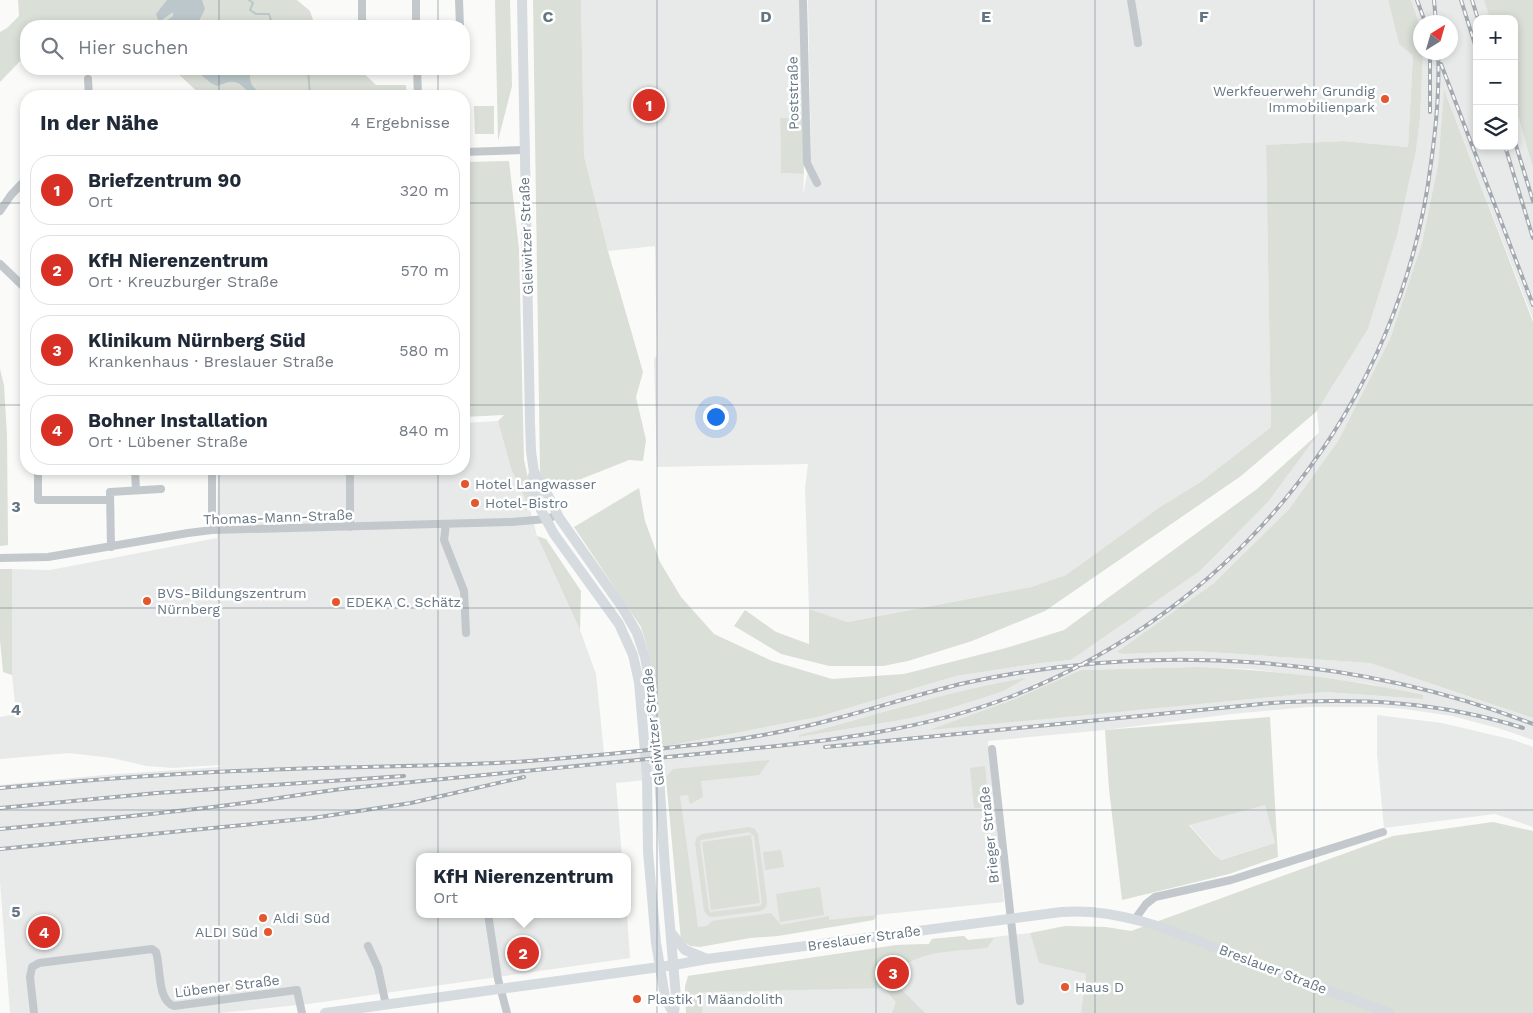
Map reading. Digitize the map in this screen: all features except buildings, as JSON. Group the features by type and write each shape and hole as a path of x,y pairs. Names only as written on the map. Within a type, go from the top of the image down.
{"main road":[{"name":"Gleiwitzer Straße","path":"522,0 531,451 534,472 532,480 546,519 560,542 619,624 635,660 639,682 646,762 648,850 660,967 666,997 673,1013"},
{"name":"Gleiwitzer Straße","path":"534,472 540,479 558,515 622,607 637,633 646,657 658,768 662,838 674,966 676,997 673,1013"},
{"name":"Breslauer Straße","path":"325,1013 674,966 707,959 1080,911 1107,913 1135,919 1389,1013"},
{"path":"670,931 685,950 707,959"}],"street":[{"path":"362,0 362,20"},
{"path":"416,0 416,20"},
{"path":"459,0 460,20"},
{"name":"Poststraße","path":"804,0 807,163 816,183"},
{"path":"1132,0 1138,42"},
{"path":"417,75 418,90"},
{"path":"88,79 89,90"},
{"path":"470,152 524,150"},
{"path":"0,211 20,186"},
{"path":"0,264 20,283"},
{"path":"38,475 38,500 110,500"},
{"path":"135,475 136,490"},
{"path":"212,475 212,530"},
{"path":"350,475 350,527"},
{"path":"111,548 110,492 161,489"},
{"name":"Thomas-Mann-Straße","path":"0,558 48,557 212,530 446,524 546,519 558,515"},
{"path":"446,524 444,540 464,591 466,633"},
{"name":"Brieger Straße","path":"992,749 1020,1000"},
{"path":"1135,919 1146,904 1155,897 1232,880 1383,832"},
{"path":"489,918 500,990 507,1013"},
{"path":"368,946 378,968 386,1005"},
{"name":"Lübener Straße","path":"34,1013 30,977 32,967 39,963 152,949 158,957 163,996 169,1005 174,1006 297,990 302,1013"}],"shaded area":[{"path":"18,0 297,0 310,11 313,20 20,20 20,61 0,82 0,32 19,16"},
{"path":"167,0 202,0 205,9 200,20 168,20 173,16 173,12 162,20 158,20 156,14"},
{"path":"495,0 510,0 512,86 498,141"},
{"path":"533,0 581,0 584,156 608,251 643,372 636,397 646,440 643,461 629,460 551,491 540,471"},
{"path":"581,0 800,0 802,118 780,118 781,173 804,174 803,195 811,154 808,0 1388,0 1399,44 1413,56 1408,147 1343,141 1266,145 1271,427 1202,481 1160,507 1066,575 1031,587 846,622 809,609 805,488 808,464 657,467 654,359 657,355 655,246 608,251 584,156"},
{"path":"1388,0 1411,0 1416,15 1413,15 1413,56 1399,44"},
{"path":"1411,0 1484,0 1489,15 1473,15 1473,150 1518,150 1518,117 1533,168 1533,319 1444,91 1438,165 1422,243 1390,339 1338,441 1289,509 1214,583 1118,652 1124,654 1193,651 1370,663 1533,718 1533,740 1452,716 1375,707 1308,707 988,741 1004,902 876,915 690,946 681,939 666,778 616,783 622,853 416,853 416,918 627,918 630,958 308,1004 221,1013 10,1013 0,882 0,785 220,767 219,765 173,768 146,766 112,758 69,753 0,759 0,717 16,714 12,675 12,569 50,570 217,538 218,475 470,475 470,423 498,421 511,469 530,509 537,536 580,630 596,674 604,753 662,747 818,717 956,676 1071,660 1200,571 1268,502 1319,433 1317,411 1368,329 1397,236 1416,151 1420,118 1423,60 1458,60 1458,15 1416,15","holes":["1197,667 1251,669 1371,684 1422,699 1324,692 932,729 1015,699 1081,670","1024,679 1004,691 907,719 799,737 800,735 918,702 992,684"]},
{"path":"1484,0 1533,0 1533,168 1518,117 1518,15 1489,15"},
{"path":"1413,56 1413,60 1423,60 1420,118 1416,151 1397,236 1368,329 1317,411 1241,476 1045,611 972,641 908,661 883,666 829,666 781,654 734,626 745,610 776,632 809,644 809,609 847,622 1031,587 1066,575 1160,507 1202,481 1271,427 1266,145 1343,141 1408,147"},
{"path":"179,75 365,75 376,85 406,85 406,90 196,90"},
{"path":"201,75 250,75 252,84 257,90 246,90 237,82 229,82 217,86"},
{"path":"1444,90 1533,322 1533,718 1370,663 1193,651 1124,654 1117,652 1214,583 1289,509 1338,441 1390,339 1422,243 1438,165"},
{"path":"474,106 494,106 494,134 475,134"},
{"path":"780,118 802,118 804,174 781,173"},
{"path":"509,161 519,249 524,460 534,505 530,509 511,469 498,421 504,415 470,417 470,162"},
{"path":"0,369 4,385 7,436 8,545 0,546"},
{"path":"1319,433 1268,502 1200,571 1071,660 956,676 818,717 662,747 650,657 641,627 574,527 639,488 645,521 660,562 681,597 714,634 772,661 832,679 904,674 1006,648 1064,630 1257,489"},
{"path":"537,536 546,539 581,591 580,630"},
{"path":"0,569 12,569 12,675 3,672 0,640"},
{"path":"1197,667 1254,670 1339,680 1423,695 1423,699 1324,692 929,730 1015,699 1081,670"},
{"path":"1026,678 1004,691 947,709 907,719 799,737 799,735 940,696"},
{"path":"1377,715 1442,723 1514,740 1533,747 1533,827 1495,814 1384,828 1377,754"},
{"path":"1270,717 1278,857 1229,874 1122,900 1109,789 1105,730","holes":["1265,805 1275,843 1221,860 1189,825"]},
{"path":"770,760 759,775 701,781 703,797 690,804 688,795 680,796 698,927 707,926 712,921 771,913 781,925 829,916 829,920 876,915 874,920 778,936 750,938 700,947 690,946 681,939 666,777 673,769"},
{"path":"985,766 989,807 974,808 970,768"},
{"path":"1265,804 1275,843 1220,860 1189,824"},
{"path":"1493,822 1533,831 1533,1013 1081,1013 1086,974 1039,963 1030,933 1065,926 1106,927 1131,931 1393,836"},
{"path":"749,827 755,829 758,834 767,901 766,907 761,911 714,917 708,916 704,911 695,843 697,837 702,834","holes":["749,832 754,836 762,904 759,906 711,912 709,910 701,840"]},
{"path":"751,835 760,903 711,910 702,842"},
{"path":"781,850 784,867 765,870 763,852"},
{"path":"820,887 824,915 780,922 776,894"},
{"path":"1030,933 1039,963 1086,974 1081,1013 686,1013 685,987 688,976 897,945 929,944 932,939 964,936 968,940"},
{"path":"964,936 968,940 994,938 987,948 941,952 918,958 899,969 896,984 925,1013 892,1013 896,1002 884,988 703,992 702,1013 686,1013 685,987 688,976 897,945 929,944 932,939"}],"waterway":[{"path":"249,0 253,3 250,10 256,14 269,14 271,20"},
{"path":"308,75 310,90"}],"railway":[{"path":"1417,0 1422,15"},
{"path":"1434,0 1435,15"},
{"path":"1461,0 1473,38"},
{"path":"1472,0 1477,15"},
{"path":"1430,60 1430,112"},
{"path":"0,829 237,804 350,788 842,738 910,726 977,708 1010,697 1092,659 1167,611 1235,554 1294,488 1344,415 1384,336 1414,252 1433,149 1438,94 1438,60"},
{"path":"1441,64 1533,305"},
{"path":"1506,150 1533,238"},
{"path":"1517,150 1533,201"},
{"path":"0,788 198,773 529,761 703,744 800,728 965,683 1036,670 1107,662 1180,660 1252,662 1324,670 1395,683 1465,701 1533,724"},
{"path":"825,747 1271,703 1336,701 1429,707 1460,712 1523,728"},
{"path":"0,808 157,793 404,776"},
{"path":"0,849 313,818 411,803 524,777"}],"place":[{"name":"Werkfeuerwehr Grundig Immobilienpark","path":"1385,99"},
{"name":"Briefzentrum 90","path":"649,105"},
{"name":"Hotel Langwasser","path":"465,484"},
{"name":"Hotel-Bistro","path":"475,503"},
{"name":"BVS-Bildungszentrum Nürnberg","path":"147,601"},
{"name":"EDEKA C. Schätz","path":"336,602"},
{"name":"Aldi Süd","path":"263,918"},
{"name":"Bohner Installation","path":"44,932"},
{"name":"ALDI Süd","path":"268,932"},
{"name":"KfH Nierenzentrum","path":"523,953"},
{"name":"Klinikum Nürnberg Süd","path":"893,973"},
{"name":"Haus D","path":"1065,987"},
{"name":"Plastik 1 Mäandolith","path":"637,999"}]}
